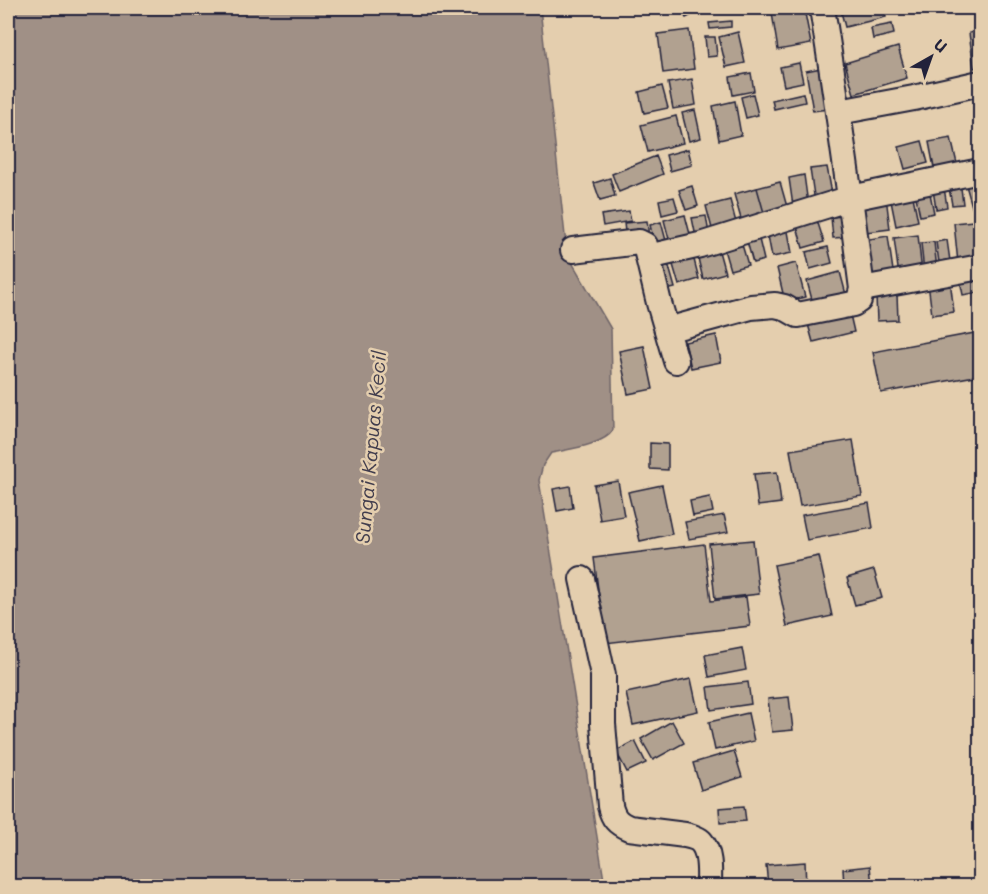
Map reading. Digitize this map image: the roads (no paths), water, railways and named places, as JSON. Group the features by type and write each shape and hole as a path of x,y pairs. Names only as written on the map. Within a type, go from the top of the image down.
{"street":[{"path":"667,330 751,307 775,305 798,315 853,304 859,300 862,289 851,198 822,8"},
{"path":"839,112 914,98 981,82"},
{"path":"648,256 700,245 851,198 981,171"},
{"path":"573,250 639,242 645,245 658,303 676,362"},
{"path":"862,289 981,267"},
{"path":"582,579 603,675 603,724 610,806 613,817 629,828 685,835 702,842 708,857 709,886"}],"water":[{"name":"Sungai Kapuas Kecil","path":"8,8 540,8 567,254 611,329 613,430 594,443 551,453 543,465 539,480 605,886 8,886"}]}
